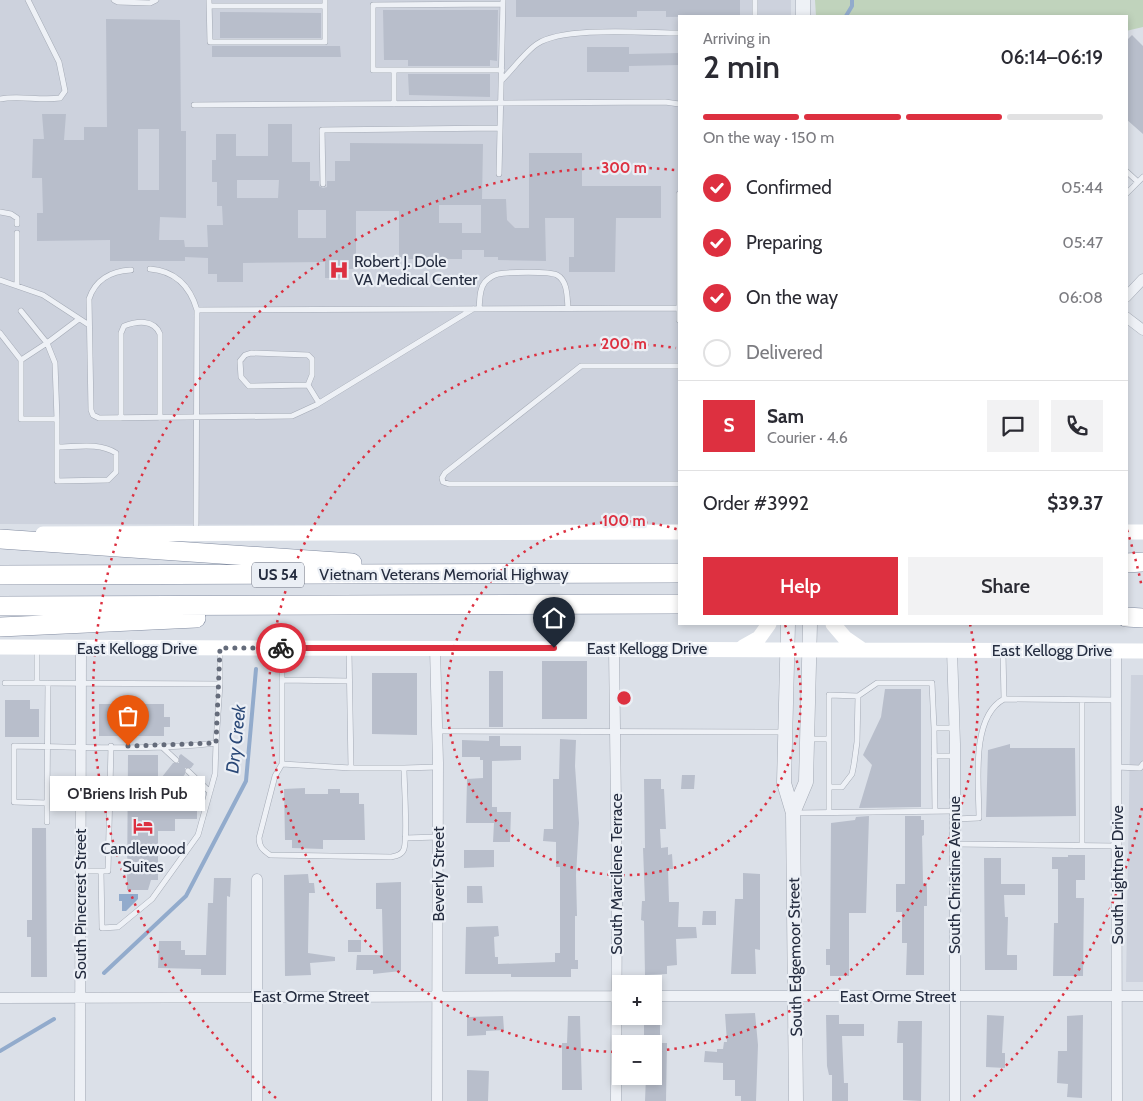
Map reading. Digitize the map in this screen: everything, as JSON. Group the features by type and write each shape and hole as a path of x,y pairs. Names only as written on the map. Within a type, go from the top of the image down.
{"highway":[{"path":"0,539 67,542 252,558 555,574"},
{"path":"1128,563 1143,562"},
{"name":"Vietnam Veterans Memorial Highway","path":"0,575 678,573"},
{"path":"1128,574 1143,574"},
{"name":"Vietnam Veterans Memorial Highway","path":"0,606 678,604"},
{"path":"0,627 445,605"},
{"path":"1128,606 1143,606"},
{"path":"1128,617 1143,618"}],"main road":[{"path":"0,535 196,532 678,532"},
{"path":"1128,532 1143,532"},
{"path":"739,648 759,638 768,625"},
{"path":"834,625 844,638 861,649"},
{"name":"East Kellogg Drive","path":"0,648 809,648 1143,651"}],"street":[{"path":"803,0 803,15"},
{"path":"1128,295 1143,279"},
{"path":"1128,319 1143,330"},
{"name":"South Edgemoor Street","path":"788,626 784,783 793,813 796,1101"},
{"name":"South Edgemoor Street","path":"793,813 806,782 810,626"},
{"name":"South Pinecrest Street","path":"80,648 80,1101"},
{"name":"Beverly Street","path":"436,648 438,767 437,1101"},
{"name":"South Marcilene Terrace","path":"614,648 619,975"},
{"name":"South Christine Avenue","path":"952,650 955,728 955,1101"},
{"name":"South Lightner Drive","path":"1116,650 1117,1101"},
{"path":"257,879 257,1101"},
{"name":"East Orme Street","path":"0,998 80,996 612,996"},
{"name":"East Orme Street","path":"662,996 1143,996"},
{"name":"South Marcilene Terrace","path":"616,1101 618,1025"}],"lane":[{"path":"114,0 118,2 142,3 156,0"},
{"path":"755,0 755,15"},
{"path":"0,99 10,97 36,100 60,98 65,90 63,74 30,1"},
{"path":"499,174 499,128 502,103 503,2 373,5 373,70 502,70"},
{"path":"210,3 325,3 325,42 210,42 210,3"},
{"path":"502,80 537,44 551,38 575,33 678,33"},
{"path":"394,70 394,104"},
{"path":"194,105 665,102 678,104"},
{"path":"323,184 322,130 499,128"},
{"path":"1128,173 1138,182"},
{"path":"1128,192 1143,177"},
{"path":"0,212 11,214 17,218 17,224"},
{"path":"17,233 17,286"},
{"path":"150,269 159,270 181,281 188,289 197,310 196,532"},
{"path":"131,270 100,280 92,289 89,299 91,410 93,415 99,418 292,416 319,403 476,308 484,283 489,278 498,274 547,274 558,276 563,281 568,308"},
{"path":"0,280 43,295 90,325"},
{"path":"197,310 678,308"},
{"path":"22,311 47,343 55,363 57,481 108,480 116,472 116,453 109,449 101,446 57,447"},
{"path":"21,360 79,318"},
{"path":"121,418 121,333 124,326 132,323 150,323 157,327 160,334 160,418"},
{"path":"0,333 21,360 22,419 56,419"},
{"path":"251,353 303,353 312,359 312,375 308,386 249,386 240,377 240,361 245,355 251,353"},
{"path":"678,366 581,366 445,472 442,478 443,482 449,484 678,484"},
{"path":"308,386 319,403"},
{"path":"37,648 37,684"},
{"path":"100,871 102,928 118,927 152,899 198,834 216,774 220,648"},
{"path":"282,648 282,764 275,776 259,838 259,845 270,855 398,856 404,850 405,838 404,768"},
{"path":"349,648 351,768"},
{"path":"1003,650 1004,699"},
{"path":"282,680 349,681"},
{"path":"5,683 220,684"},
{"path":"829,813 829,695 858,696 877,683 932,683 935,811"},
{"path":"47,822 48,684"},
{"path":"829,787 842,787 852,774 858,742 858,696"},
{"path":"793,813 935,811 979,818 979,740 994,704 1004,699 1116,700"},
{"path":"1082,700 1082,846"},
{"path":"934,728 955,728"},
{"path":"437,731 615,730 785,732"},
{"path":"807,739 829,739"},
{"path":"47,803 14,802 14,746 162,746 216,743"},
{"path":"80,871 108,871 111,746"},
{"path":"162,746 176,760"},
{"path":"934,756 955,756"},
{"path":"282,764 351,768 438,767"},
{"path":"1116,768 1140,768 1143,764"},
{"path":"188,771 210,792"},
{"path":"405,838 438,837"},
{"path":"954,844 1117,846"}],"shaded area":[{"name":"Robert J. Dole VA Medical Center","path":"0,0 791,0 791,15 678,15 678,526 0,524"},
{"path":"1131,675 1143,675 1143,982 1126,982"}],"green space":[{"path":"815,0 1143,0 1143,27 1128,31 1128,15 816,15"}],"water":[{"path":"119,894 138,894 138,899 126,911 122,911 122,901 119,901"}],"building":[{"path":"516,0 740,0 740,15 678,15 678,17 666,17 666,11 637,11 637,17 516,17"},
{"path":"383,10 498,10 497,61 490,60 490,66 408,66 408,60 384,60"},
{"path":"220,12 321,13 321,38 220,38"},
{"path":"106,19 180,20 181,131 186,131 186,218 160,217 159,240 184,240 185,247 208,247 207,225 223,225 222,206 217,206 217,182 212,182 212,160 216,160 216,134 236,134 236,156 268,156 268,124 292,124 292,162 310,162 310,181 319,181 319,186 323,188 327,187 327,181 335,181 335,161 350,161 350,143 483,144 482,199 506,199 507,220 515,228 529,228 529,153 582,153 582,186 661,186 661,218 616,218 615,272 569,272 569,257 574,257 574,218 545,218 546,261 498,260 498,257 484,257 484,250 462,250 462,259 399,259 399,211 356,211 356,269 348,269 348,278 325,278 325,262 243,263 243,282 217,282 217,274 208,274 208,258 185,257 185,261 110,261 110,240 37,241 37,213 43,213 42,178 32,178 33,139 44,139 42,114 66,114 64,140 84,140 84,127 107,127","holes":["138,129 159,129 159,190 138,190","237,180 279,180 278,198 237,198","439,205 481,205 481,233 462,233 462,223 439,223","298,210 326,210 326,238 298,238"]},
{"path":"1132,35 1143,46 1143,134 1128,121 1128,39"},
{"path":"212,46 340,46 341,57 212,57"},
{"path":"587,47 629,47 629,54 678,53 678,65 629,66 629,72 587,72"},
{"path":"408,74 490,74 490,97 409,95"},
{"path":"542,661 587,661 587,719 542,719"},
{"path":"489,671 503,671 503,727 489,727"},
{"path":"372,673 417,673 417,735 372,734"},
{"path":"885,689 921,689 921,807 859,808 872,765 863,755 881,717"},
{"path":"5,700 30,700 30,709 39,709 39,737 5,737"},
{"path":"99,704 164,704 164,717 170,717 170,727 164,727 164,736 99,736"},
{"path":"489,736 500,736 500,746 521,746 521,760 492,761 492,807 497,807 497,812 511,812 510,842 493,842 494,823 466,823 467,779 483,778 483,760 480,760 480,757 462,757 462,740 489,741"},
{"path":"560,739 576,740 575,766 579,823 575,960 578,960 578,969 571,969 571,977 511,977 511,974 465,974 466,927 498,926 499,936 494,937 495,957 498,957 498,964 555,962 555,953 560,953 560,867 556,867 556,842 543,841 544,829 553,829 553,779 559,779"},
{"path":"1010,744 1010,748 1075,748 1076,816 986,817 988,750"},
{"name":"Candlewood Suites","path":"181,754 194,764 191,768 185,768 185,774 174,789 191,789 197,793 197,819 175,819 175,831 158,831 158,880 151,880 148,890 127,890 128,755 158,755 158,782 173,763 179,763 179,756"},
{"path":"682,775 695,775 694,789 681,789"},
{"path":"644,779 661,779 661,789 664,789 666,829 660,829 661,848 668,847 668,855 672,854 673,869 668,869 669,902 679,902 678,927 696,927 697,938 676,939 677,965 667,966 667,974 645,975 644,921 641,920 642,901 645,901 643,848 645,848"},
{"path":"305,788 305,794 328,794 328,789 340,789 340,793 359,793 359,804 364,804 365,840 323,840 323,849 292,848 292,840 285,840 284,789"},
{"path":"869,816 866,913 849,913 849,976 830,976 830,965 826,965 826,949 830,949 831,823"},
{"path":"905,816 921,816 921,820 924,820 924,835 922,836 923,883 927,883 927,906 924,906 924,975 906,975 907,943 902,943 902,912 896,912 896,884 905,884"},
{"path":"32,828 46,828 47,977 31,977 31,937 27,937 27,920 32,920"},
{"path":"464,850 494,850 494,867 464,868"},
{"path":"1068,855 1085,855 1085,880 1076,880 1076,898 1084,898 1083,976 1053,976 1054,923 1058,923 1058,869 1052,869 1052,857 1068,857"},
{"path":"984,858 1001,858 1001,884 1025,884 1025,895 1004,895 1005,917 1008,917 1007,955 1017,955 1017,970 985,970"},
{"path":"743,873 760,874 760,950 755,949 756,974 731,974 735,899 743,899"},
{"path":"308,874 309,883 314,883 315,893 309,893 308,953 335,957 335,961 310,963 311,975 285,976 284,875"},
{"path":"214,878 231,878 230,897 227,896 226,975 201,975 201,969 158,968 159,941 181,941 181,950 185,950 185,955 206,955 208,903 213,903"},
{"path":"401,882 401,971 373,974 373,970 356,970 357,955 383,955 382,909 376,909 376,883"},
{"path":"467,886 482,886 483,903 467,903"},
{"path":"703,911 716,911 716,925 702,925"},
{"path":"348,940 361,940 361,952 348,952"},
{"path":"755,1013 758,1045 756,1101 741,1101 741,1096 735,1096 735,1080 723,1080 723,1063 704,1062 705,1051 717,1052 717,1049 723,1049 724,1042 727,1042 725,1014"},
{"path":"826,1015 839,1015 839,1024 864,1024 864,1036 842,1036 844,1083 848,1083 848,1101 832,1101 832,1075 829,1075 827,1066"},
{"path":"987,1015 1004,1016 1002,1053 1005,1053 1005,1068 986,1067"},
{"path":"1083,1015 1082,1098 1067,1097 1068,1084 1057,1083 1058,1051 1067,1051 1067,1016"},
{"path":"503,1016 504,1030 486,1031 486,1035 467,1036 467,1017"},
{"path":"568,1016 580,1016 582,1090 562,1090 562,1043 567,1043"},
{"path":"898,1021 922,1021 921,1101 903,1100 903,1043 897,1043"},
{"path":"644,1025 660,1025 660,1035 644,1035"},
{"path":"662,1043 667,1043 666,1101 645,1101 646,1085 662,1085"},
{"path":"467,1070 489,1071 488,1101 467,1101"}],"waterway":[{"name":"Dry Creek","path":"847,15 852,6 852,0"},
{"name":"Dry Creek","path":"104,973 186,896 246,781 256,669"},
{"name":"Dry Creek","path":"0,1051 54,1019"}],"way so far":[{"path":"128,746 216,743 220,648 281,648"}],"place":[{"name":"Robert J. Dole VA Medical Center","path":"339,270"},
{"name":"O'Briens Irish Pub","path":"128,746"},
{"name":"Candlewood Suites","path":"143,826"}],"route":[{"path":"281,648 554,648"}]}
